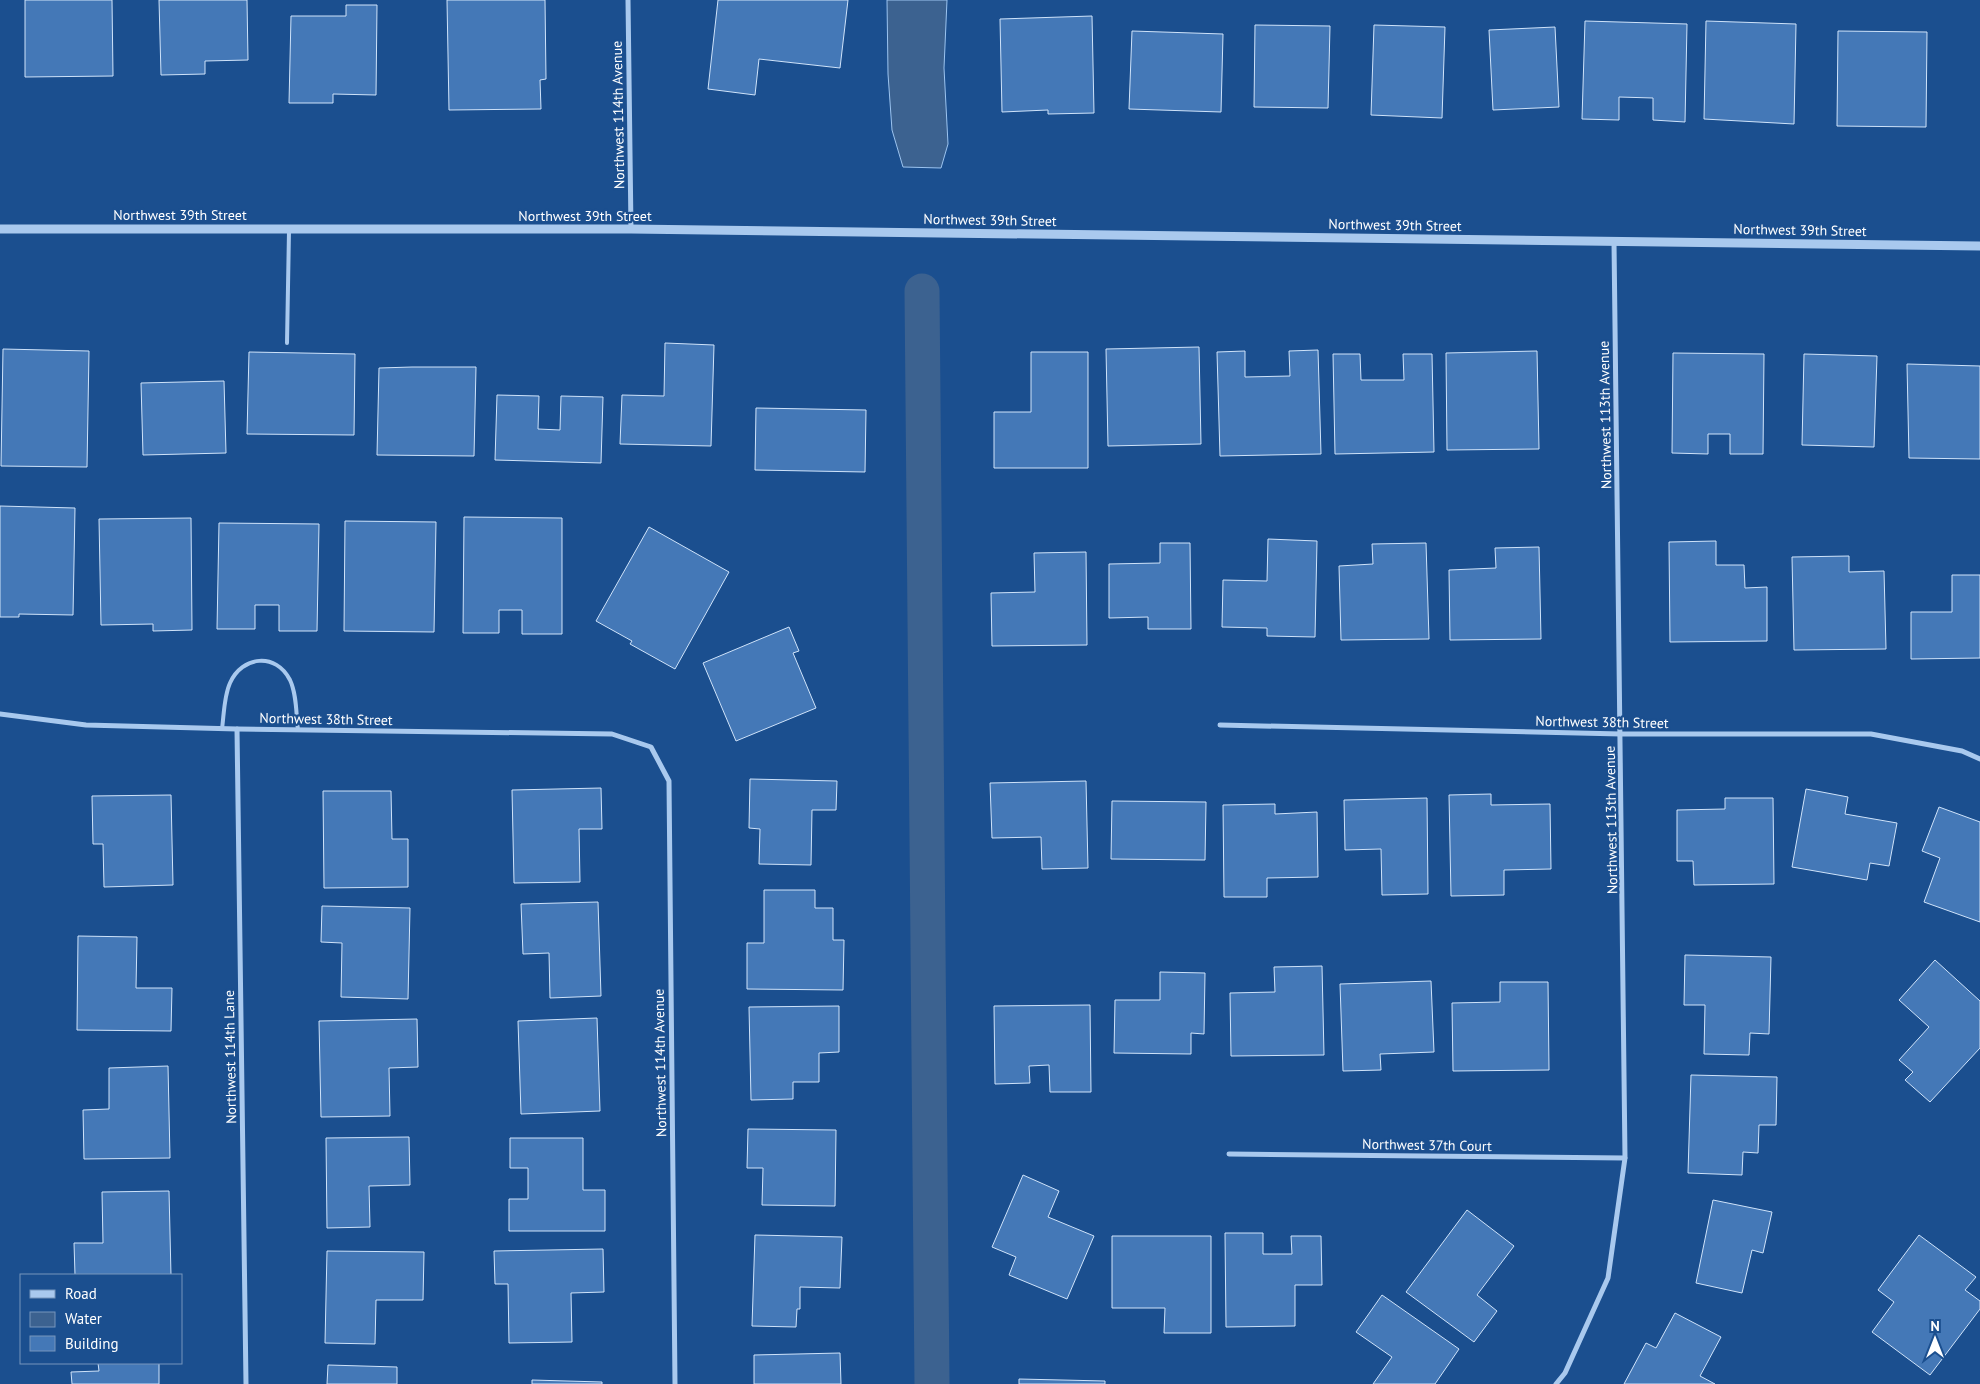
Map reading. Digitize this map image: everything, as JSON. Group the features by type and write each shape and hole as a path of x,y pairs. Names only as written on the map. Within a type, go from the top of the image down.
{"street":[{"name":"Northwest 114th Avenue","path":"628,0 631,229"},
{"name":"Northwest 39th Street","path":"0,229 631,229 1980,246"},
{"name":"Northwest 113th Avenue","path":"1556,1384 1565,1373 1608,1278 1626,1158 1614,242"},
{"name":"Northwest 38th Street","path":"0,714 86,725 222,729 612,734 651,747"},
{"name":"Northwest 38th Street","path":"1220,725 1621,734 1871,734 1962,751 1980,759"},
{"name":"Northwest 114th Lane","path":"237,729 246,1384"},
{"name":"Northwest 114th Avenue","path":"651,747 669,781 675,1384"},
{"name":"Northwest 37th Court","path":"1229,1154 1626,1158"}],"lane":[{"path":"287,343 289,229"},
{"path":"222,729 229,685 234,675 252,662 262,661 274,662 282,668 290,681 294,694 298,730"}],"water":[{"path":"887,0 947,0 944,68 948,144 941,168 903,167 892,130 888,74"}],"building":[{"path":"25,0 112,0 113,76 25,77"},
{"path":"159,0 247,0 248,60 205,61 205,74 161,75"},
{"path":"447,0 545,0 546,79 540,80 541,109 449,110"},
{"path":"718,0 848,0 840,68 759,59 755,95 708,89"},
{"path":"346,5 377,5 376,95 333,94 333,103 289,103 291,16 346,16"},
{"path":"1092,16 1094,113 1048,114 1048,110 1002,112 1000,19"},
{"path":"1585,21 1687,24 1685,122 1653,120 1653,98 1619,97 1619,120 1582,119"},
{"path":"1706,21 1796,24 1794,124 1704,119"},
{"path":"1255,25 1330,26 1328,108 1254,107"},
{"path":"1374,25 1445,27 1442,118 1371,115"},
{"path":"1555,27 1559,107 1493,110 1489,30"},
{"path":"1132,31 1223,34 1221,112 1129,109"},
{"path":"1838,31 1927,32 1926,127 1837,126"},
{"path":"665,343 714,345 711,446 620,444 622,395 664,396"},
{"path":"1199,347 1201,444 1108,446 1106,349"},
{"path":"3,349 89,351 87,467 1,466"},
{"path":"1318,350 1321,454 1220,456 1217,352 1245,351 1245,377 1290,376 1289,351"},
{"path":"1537,351 1539,449 1447,450 1446,353"},
{"path":"249,352 355,354 354,435 247,434"},
{"path":"1031,352 1088,352 1088,468 994,468 994,412 1031,412"},
{"path":"1673,353 1764,354 1763,454 1730,454 1730,434 1708,434 1708,454 1672,453"},
{"path":"1333,354 1360,354 1361,380 1404,380 1403,354 1432,354 1434,452 1335,454"},
{"path":"1804,354 1877,356 1874,447 1802,445"},
{"path":"1907,364 1980,366 1980,459 1909,458"},
{"path":"476,367 474,456 377,455 379,368"},
{"path":"224,381 226,453 143,455 141,383"},
{"path":"497,395 539,396 538,429 560,430 561,396 603,397 601,463 495,460"},
{"path":"756,408 866,410 865,472 755,470"},
{"path":"0,506 75,508 73,615 19,614 19,617 0,617"},
{"path":"464,517 562,518 562,634 522,634 522,610 499,610 499,633 463,633"},
{"path":"191,518 192,630 153,631 153,624 101,625 99,519"},
{"path":"345,521 436,522 434,632 344,631"},
{"path":"219,523 319,524 317,631 279,631 279,605 255,605 255,629 217,629"},
{"path":"649,527 729,572 675,669 630,644 632,641 596,621"},
{"path":"1268,539 1317,541 1315,637 1267,636 1267,628 1222,627 1223,580 1267,581"},
{"path":"1716,541 1716,565 1744,565 1745,588 1767,587 1767,641 1670,642 1669,542"},
{"path":"1160,543 1190,543 1191,629 1148,629 1148,617 1109,618 1109,564 1160,563"},
{"path":"1426,543 1429,639 1341,640 1339,566 1373,564 1372,544"},
{"path":"1539,547 1541,639 1450,640 1449,570 1496,568 1495,548"},
{"path":"1086,552 1087,645 992,646 991,593 1035,592 1034,553"},
{"path":"1849,556 1849,572 1884,571 1886,649 1794,650 1792,557"},
{"path":"1952,575 1980,575 1980,658 1911,659 1911,612 1952,612"},
{"path":"789,627 799,651 793,653 816,708 736,741 703,663"},
{"path":"750,779 837,781 836,810 812,810 811,865 759,864 760,829 749,828"},
{"path":"1086,781 1088,868 1042,869 1041,837 992,838 990,783"},
{"path":"601,788 602,829 579,829 580,882 514,883 512,790"},
{"path":"1806,789 1848,797 1845,814 1897,823 1889,866 1870,863 1867,880 1792,867"},
{"path":"323,791 391,791 392,839 408,839 408,887 324,888"},
{"path":"1491,794 1491,805 1550,804 1551,869 1504,870 1504,895 1451,896 1449,795"},
{"path":"171,795 173,885 104,887 103,844 93,844 92,796"},
{"path":"1427,798 1428,894 1382,895 1381,849 1345,850 1344,800"},
{"path":"1725,798 1773,798 1774,884 1694,885 1693,861 1677,861 1677,810 1725,809"},
{"path":"1112,801 1206,802 1205,860 1111,859"},
{"path":"1275,804 1275,814 1317,812 1318,877 1267,878 1267,897 1224,897 1223,805"},
{"path":"1939,807 1980,822 1980,922 1924,902 1940,858 1922,851"},
{"path":"764,890 815,890 815,908 833,908 833,940 844,940 843,990 747,989 747,943 764,943"},
{"path":"598,902 601,996 550,998 549,953 523,954 521,904"},
{"path":"322,906 410,908 408,999 341,997 342,943 321,942"},
{"path":"78,936 137,937 136,988 172,988 171,1031 77,1030"},
{"path":"1685,955 1771,957 1769,1034 1750,1033 1749,1055 1704,1054 1705,1005 1684,1005"},
{"path":"1935,960 1980,1001 1980,1048 1930,1102 1905,1080 1913,1072 1899,1060 1929,1027 1899,1000"},
{"path":"1322,966 1324,1055 1231,1056 1230,993 1275,992 1274,967"},
{"path":"1160,972 1205,973 1204,1034 1191,1033 1191,1054 1114,1053 1115,1000 1160,1000"},
{"path":"1431,981 1434,1052 1380,1054 1381,1070 1343,1071 1340,984"},
{"path":"1500,982 1548,982 1549,1070 1453,1071 1452,1003 1500,1002"},
{"path":"1090,1005 1091,1092 1050,1092 1049,1065 1029,1066 1030,1083 995,1084 994,1006"},
{"path":"839,1006 839,1052 819,1053 819,1082 793,1082 793,1099 751,1100 749,1007"},
{"path":"597,1018 600,1111 521,1114 518,1021"},
{"path":"417,1019 418,1067 389,1068 390,1116 321,1117 319,1021"},
{"path":"168,1066 170,1158 84,1159 83,1110 109,1109 109,1068"},
{"path":"1691,1075 1777,1077 1776,1125 1759,1125 1758,1153 1743,1152 1742,1175 1688,1173"},
{"path":"748,1129 836,1130 835,1206 762,1205 763,1168 747,1168"},
{"path":"409,1137 410,1185 369,1186 370,1227 327,1228 326,1138"},
{"path":"510,1138 583,1138 583,1190 605,1190 605,1231 509,1231 509,1199 528,1199 528,1168 510,1168"},
{"path":"1023,1175 1059,1191 1048,1217 1094,1236 1067,1299 1009,1275 1016,1257 992,1247"},
{"path":"169,1191 171,1274 75,1274 74,1243 103,1243 102,1192"},
{"path":"1713,1200 1772,1212 1763,1253 1752,1250 1742,1293 1696,1283"},
{"path":"1467,1210 1514,1246 1477,1295 1497,1311 1474,1342 1406,1292"},
{"path":"1225,1233 1263,1233 1263,1254 1292,1254 1291,1236 1321,1236 1322,1285 1295,1285 1295,1326 1226,1327"},
{"path":"755,1235 842,1237 840,1288 800,1287 800,1309 797,1309 796,1327 752,1326"},
{"path":"1919,1235 1976,1277 1965,1290 1980,1301 1980,1309 1930,1375 1872,1332 1894,1302 1878,1290"},
{"path":"1112,1236 1211,1236 1211,1333 1164,1333 1165,1308 1112,1308"},
{"path":"603,1249 604,1292 571,1293 572,1342 509,1343 508,1284 495,1284 494,1251"},
{"path":"327,1251 424,1252 423,1300 376,1300 375,1344 325,1343"},
{"path":"1382,1295 1459,1349 1435,1384 1373,1384 1392,1357 1356,1332"},
{"path":"1675,1313 1721,1337 1700,1376 1715,1384 1624,1384 1646,1343 1656,1348"},
{"path":"840,1353 841,1384 754,1384 754,1355"},
{"path":"98,1364 159,1364 159,1384 72,1384 71,1372 99,1371"},
{"path":"328,1365 397,1367 397,1384 327,1384"},
{"path":"1019,1379 1105,1381 1105,1384 1019,1384"},
{"path":"532,1380 602,1382 602,1384 532,1384"}],"waterway":[{"path":"922,291 932,1384"}]}
